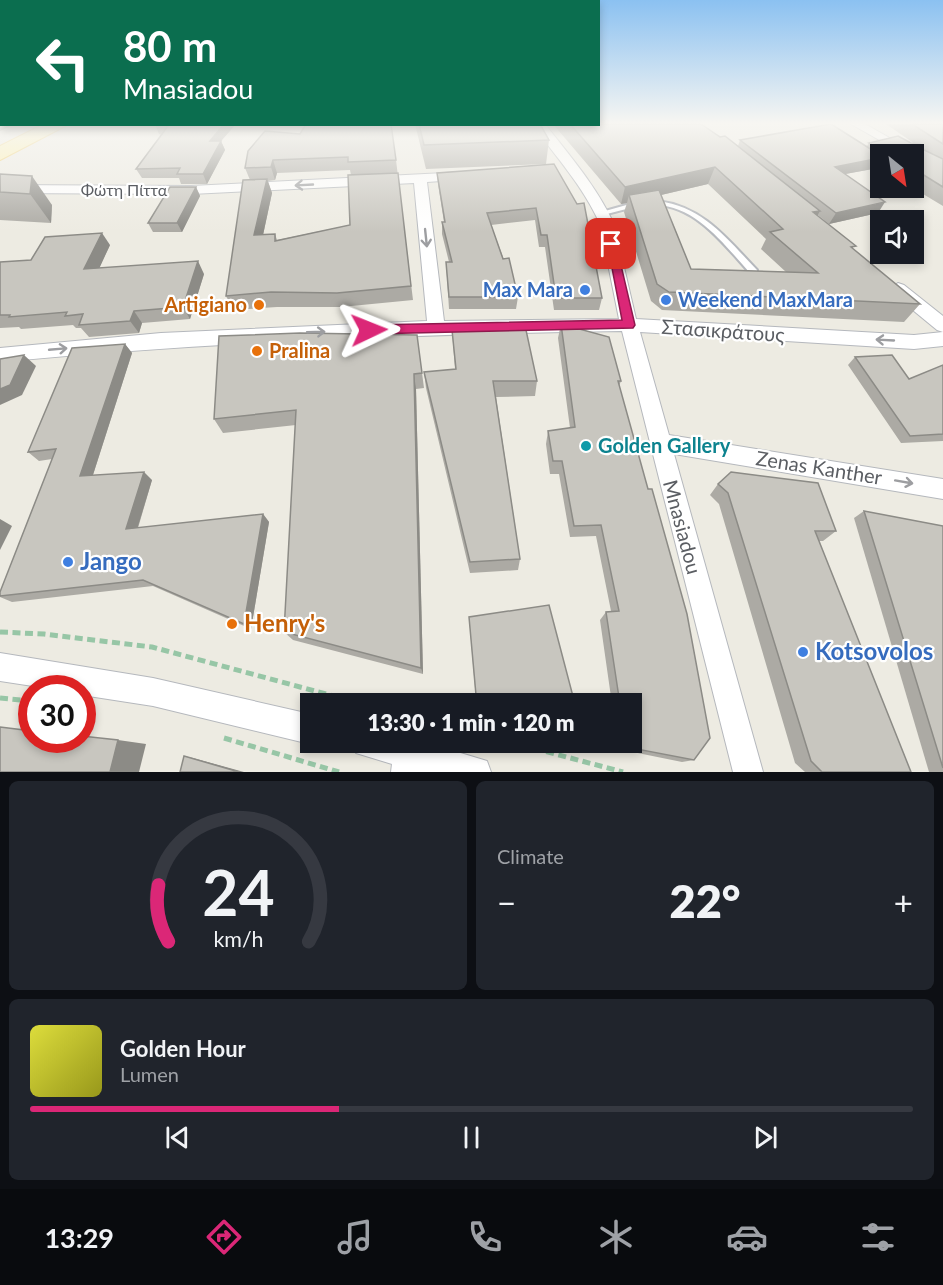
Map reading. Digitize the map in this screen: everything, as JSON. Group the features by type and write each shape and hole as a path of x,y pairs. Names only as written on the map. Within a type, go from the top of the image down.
{"street":[{"name":"Mnasiadou","path":"560,160 602,213 659,442 748,772"},
{"name":"Φώτη Πίττα","path":"0,189 190,190 420,180 478,175"},
{"path":"420,180 436,327"},
{"path":"888,281 943,326"},
{"name":"Στασικράτους","path":"0,355 196,338 436,327 629,325 902,341 943,339"},
{"name":"Zenas Kanther","path":"659,442 943,489"},
{"path":"0,668 153,692 300,727"},
{"path":"390,753 408,762 476,772"}],"lane":[{"path":"602,213 656,203 686,209 702,220 754,272"}],"path":[{"path":"0,632 44,634 152,647 322,693"},
{"path":"0,698 18,700"},
{"path":"219,736 339,772"},
{"path":"551,753 623,772"}],"building":[{"path":"143,160 211,160 203,174 177,174 180,168 136,169"},
{"path":"246,160 273,160 271,167 245,168"},
{"path":"348,160 395,160 348,162"},
{"path":"601,160 755,160 820,211 813,212 856,246 851,247 870,264 920,304 669,292 657,284 629,195 659,190 691,269 818,273 770,232 783,229 715,167 625,187"},
{"path":"766,160 870,160 835,167 870,192 870,198 879,198 885,202 836,213"},
{"path":"924,160 943,160 943,187 924,175"},
{"path":"554,164 577,204 584,203 602,298 556,298 547,235 541,235 536,208 487,213 503,259 509,258 518,297 449,297 446,262 452,262 442,222 445,222 437,173"},
{"path":"398,173 411,286 337,293 271,292 226,296 243,180 267,179 254,235 275,234 275,241 350,225 348,175"},
{"path":"0,174 32,176 30,194 0,192"},
{"path":"170,187 196,187 177,223 148,223"},
{"path":"102,233 84,269 198,261 183,307 134,311 130,321 79,325 83,314 65,316 67,312 9,317 10,315 0,315 0,262 31,260 45,237"},
{"path":"561,324 609,337 621,381 618,381 648,489 652,489 687,614 710,738 694,760 642,750 642,693 618,693 606,612 619,611 601,525 574,526 562,461 553,461 548,431 575,427"},
{"path":"452,330 526,330 537,381 493,381 520,559 470,562 424,372 456,369"},
{"path":"300,333 417,335 422,373 414,374 421,668 284,632 296,410 214,419 219,336"},
{"path":"125,344 80,476 144,472 126,529 263,514 244,624 143,580 0,596 56,449 28,452 72,348"},
{"path":"24,355 10,385 0,389 0,359"},
{"path":"892,355 909,379 943,365 943,434 910,436 855,357"},
{"name":"Kotsovolos","path":"731,472 818,483 836,531 815,531 911,772 822,772 811,761 728,493 718,484"},
{"path":"864,511 943,526 943,768"},
{"path":"549,605 572,693 476,693 469,617"},
{"path":"0,727 18,729 18,753 96,753 96,738 118,740 110,772 0,772"},
{"path":"184,756 239,772 180,772"}],"place":[{"name":"Max Mara","path":"585,290"},
{"name":"Weekend MaxMara","path":"666,300"},
{"name":"Artigiano","path":"259,305"},
{"name":"Pralina","path":"257,351"},
{"name":"Golden Gallery","path":"586,446"},
{"name":"Jango","path":"68,562"},
{"name":"Henry's","path":"232,624"},
{"name":"Kotsovolos","path":"803,652"}],"route":[{"path":"369,330 629,325 611,244"}]}
